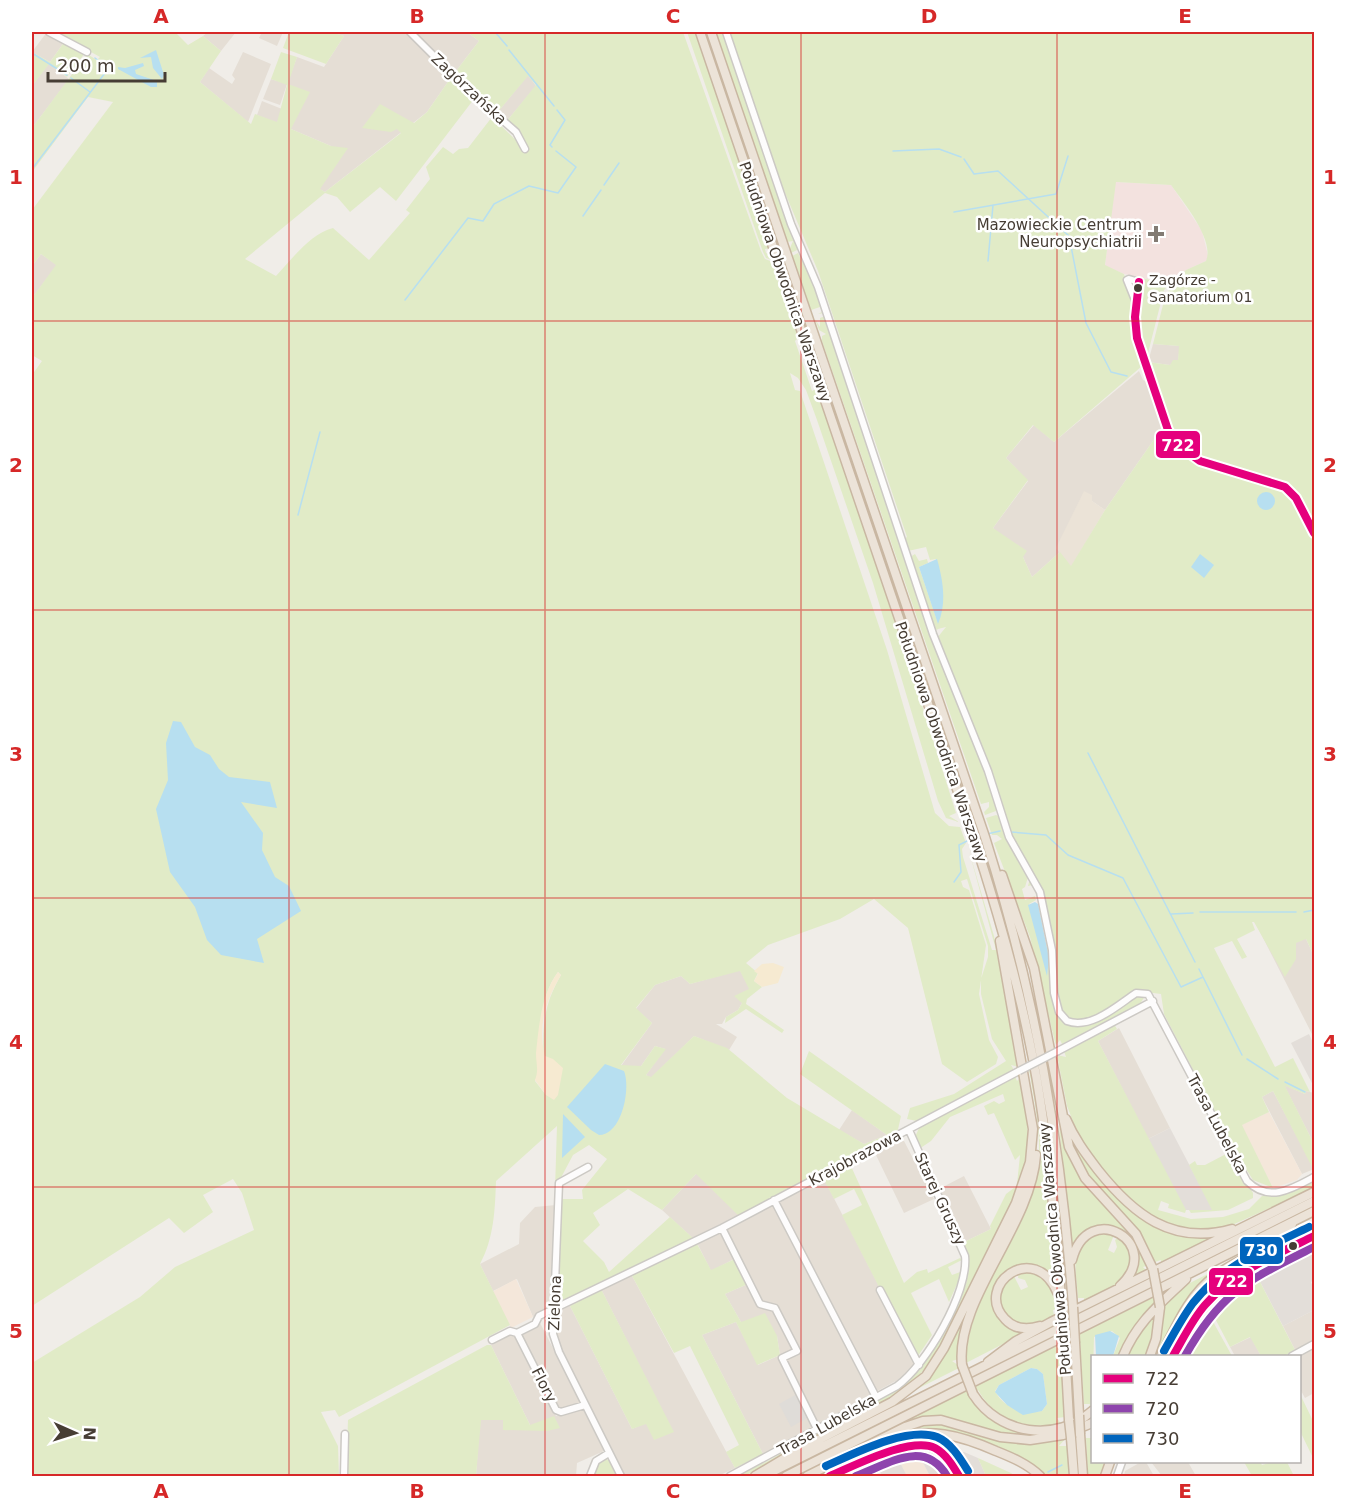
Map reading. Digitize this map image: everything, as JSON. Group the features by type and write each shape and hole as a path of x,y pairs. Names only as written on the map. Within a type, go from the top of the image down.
{"highway":[{"name":"Południowa Obwodnica Warszawy","path":"700,32 986,876 1017,988 1036,1077 1051,1178 1074,1476"},
{"name":"Południowa Obwodnica Warszawy","path":"711,32 977,814 1017,942 1042,1050 1065,1203 1083,1476"},
{"path":"986,841 1015,908 1031,958 1060,1099 1065,1135 1079,1169 1136,1234 1153,1269 1160,1307 1157,1333 1150,1355"},
{"path":"986,876 1036,1130 1034,1174 1023,1207 965,1328 962,1365 973,1394 986,1410 999,1420 1015,1427 1034,1431 1062,1428 1091,1412"},
{"path":"755,1476 797,1450 902,1397 916,1386 935,1364 1016,1203 1026,1177 1033,1129 1026,1080"},
{"path":"1060,1099 1072,1133 1080,1145 1122,1199 1142,1215 1167,1228 1191,1233 1213,1233 1247,1224"},
{"path":"975,1373 1016,1341 1314,1192"},
{"path":"764,1476 975,1373 1314,1201"},
{"path":"786,1476 1314,1211"},
{"path":"1162,1355 1188,1304 1205,1284 1226,1269 1277,1242 1295,1221"},
{"path":"1070,1273 1075,1250 1087,1234 1101,1229 1118,1232 1131,1244 1134,1263 1130,1276 1113,1292"},
{"path":"1052,1322 1025,1329 1007,1321 999,1311 997,1297 1005,1278 1019,1269 1041,1272 1055,1286 1062,1312"},
{"path":"1124,1355 1136,1330 1149,1312 1194,1271"},
{"path":"807,1476 913,1424 932,1420 949,1421 1000,1437 1030,1440 1063,1435 1091,1423"},
{"path":"878,1442 918,1432 950,1434 1006,1455 1040,1476"}],"street":[{"path":"50,32 87,52"},
{"name":"Zagórzańska","path":"410,32 467,89 516,132 525,149"},
{"path":"726,32 791,224 821,296 933,634 988,771 1009,837 1040,892 1052,950 1053,993 1059,1012 1067,1021 1077,1024 1112,1010 1138,992 1148,994 1153,1001"},
{"path":"1137,305 1137,338 1168,430 1178,445 1200,461 1285,487 1296,498 1314,533"},
{"name":"Krajobrazowa","path":"517,1333 535,1324 539,1316 722,1228 1153,1001"},
{"name":"Trasa Lubelska","path":"1153,1001 1247,1181 1260,1191 1276,1193 1289,1190 1314,1177"},
{"name":"Starej Gruszy","path":"909,1130 959,1238 966,1266 959,1292 919,1365"},
{"name":"Zielona","path":"588,1167 559,1183 552,1323 555,1343 621,1476"},
{"path":"774,1200 876,1397"},
{"path":"722,1228 760,1304 775,1308 797,1351 782,1358 817,1429"},
{"path":"1174,1355 1199,1312 1221,1288 1244,1272 1314,1236"},
{"path":"880,1290 919,1365"},
{"path":"492,1340 510,1331 517,1333"},
{"name":"Flory","path":"517,1333 556,1410 561,1412 585,1405"},
{"path":"1294,1355 1314,1344"},
{"name":"Trasa Lubelska","path":"730,1476 776,1454 902,1382 919,1365"},
{"path":"344,1476 345,1434"},
{"path":"830,1476 912,1444 931,1446 944,1454 959,1476"},
{"path":"590,1476 596,1461 609,1453"}],"shaded area":[{"path":"47,32 65,41 50,62 32,52"},
{"path":"208,32 236,32 221,51 203,36"},
{"path":"262,32 283,32 277,46 259,38"},
{"path":"331,32 404,32 452,76 427,112 325,192 319,189 331,146 291,129 287,84 297,57 324,67 344,36"},
{"path":"414,32 467,32 479,41 456,71"},
{"path":"243,52 271,64 248,122 200,82 209,68 232,84 235,79 232,75"},
{"path":"49,63 69,79 32,128 32,86"},
{"path":"528,75 536,86 506,122 497,113"},
{"path":"271,79 287,84 280,105 263,99"},
{"path":"262,101 282,109 277,123 257,115"},
{"name":"Mazowieckie Centrum Neuropsychiatrii","path":"1115,182 1171,185 1202,231 1208,256 1206,261 1186,270 1170,284 1124,274 1105,266"},
{"path":"41,254 57,265 32,298 32,266"},
{"path":"1153,344 1180,346 1178,360 1170,365 1148,362"},
{"path":"1139,371 1143,380 1149,383 1164,425 1105,510 1092,501 1067,529 1057,548 1060,552 1032,577 1023,557 993,528 1028,481 1006,458 1034,425 1054,442"},
{"path":"1084,491 1092,495 1092,501 1105,510 1071,567 1056,548"},
{"path":"1255,922 1306,939 1314,956 1314,1038"},
{"path":"740,970 750,989 738,1010 726,1017 722,1024 716,1024 737,1037 729,1050 694,1036 651,1078 646,1075 665,1049 655,1046 641,1066 621,1066 652,1023 636,1009 655,985 681,976 690,984"},
{"path":"1119,1028 1170,1128 1148,1139 1098,1041"},
{"path":"1309,1034 1314,1045 1314,1087 1291,1043"},
{"path":"1284,1085 1305,1094 1306,1091 1314,1093 1314,1144"},
{"path":"1273,1091 1314,1169 1302,1174 1262,1097"},
{"path":"852,1110 887,1135 864,1144 839,1130"},
{"path":"1269,1112 1302,1174 1297,1180 1273,1188 1241,1125"},
{"path":"1170,1128 1213,1210 1185,1210 1148,1139"},
{"path":"904,1141 934,1199 904,1213 875,1153"},
{"path":"696,1174 822,1175 881,1290 915,1363 901,1378 763,1454 702,1335 736,1322 758,1365 780,1355 777,1336 741,1322 725,1294 750,1283 736,1258 711,1271 696,1241 662,1210"},
{"path":"964,1176 991,1229 964,1242 939,1189"},
{"path":"556,1205 553,1304 551,1308 533,1317 517,1279 493,1291 480,1264 519,1244 520,1223 535,1207"},
{"path":"1314,1246 1314,1280 1311,1282 1314,1289 1314,1310 1283,1326 1256,1274"},
{"path":"631,1274 735,1468 718,1476 625,1476 556,1344 557,1312 570,1306 632,1429 646,1423 673,1432 601,1289"},
{"path":"516,1279 533,1317 511,1328 492,1292"},
{"path":"1314,1310 1314,1341 1296,1352 1283,1326"},
{"path":"540,1323 580,1403 558,1410 520,1334"},
{"path":"514,1333 556,1416 583,1409 604,1451 577,1463 576,1476 476,1476 480,1420 503,1419 503,1430 530,1425 491,1345"},
{"path":"1251,1337 1260,1355 1234,1355 1230,1347"},
{"path":"1314,1348 1314,1393 1305,1398 1301,1391 1300,1355"},
{"path":"797,1394 809,1417 791,1427 779,1404"},
{"path":"916,1448 930,1476 907,1476 896,1455"},
{"path":"931,1451 941,1458 954,1476 930,1476 920,1457"},
{"path":"964,1452 978,1458 986,1476 964,1476 953,1454"},
{"path":"896,1455 907,1476 882,1476 875,1463"},
{"path":"1139,1463 1147,1463 1154,1476 1124,1476 1125,1471"},
{"path":"1152,1463 1189,1463 1196,1476 1162,1476"}],"green space":[{"path":"55,32 175,32 188,45 203,36 221,51 200,82 251,124 255,114 277,122 287,85 271,79 281,52 297,57 288,84 310,92 291,129 331,146 348,148 320,189 325,192 401,133 397,129 391,132 362,128 380,104 414,123 427,112 452,76 474,99 396,201 380,187 350,212 337,197 325,193 245,259 276,276 309,241 333,228 369,260 410,213 406,210 430,179 426,167 443,147 453,154 459,149 468,148 492,117 522,146 524,140 506,122 536,85 528,76 497,113 456,71 479,41 467,32 683,32 761,251 765,259 773,262 799,337 795,341 812,391 816,389 801,343 891,607 956,813 949,816 959,822 946,818 938,801 873,583 817,420 806,390 798,378 790,373 795,390 800,391 887,650 935,813 949,826 960,827 966,843 962,849 963,857 992,950 996,950 969,851 994,936 1019,1067 1011,1065 1014,1070 917,1121 907,1119 910,1108 954,1094 1006,1061 992,1039 981,994 981,980 979,994 989,1040 998,1057 996,1064 967,1082 942,1064 908,928 874,899 840,919 768,945 746,963 758,973 754,981 762,987 747,999 746,1004 784,1030 782,1033 746,1009 725,1023 726,1017 738,1010 742,1003 734,996 749,989 740,971 690,984 681,976 655,985 636,1008 652,1023 621,1065 641,1066 655,1046 666,1049 646,1075 651,1077 694,1036 727,1048 787,1098 864,1144 887,1135 800,1074 809,1051 901,1116 897,1134 900,1141 850,1164 904,1283 917,1272 927,1269 928,1273 960,1258 962,1260 948,1267 952,1275 963,1271 949,1302 939,1279 911,1293 932,1335 916,1359 842,1215 862,1205 854,1189 834,1199 822,1176 741,1218 696,1174 662,1210 628,1189 593,1213 600,1225 583,1241 604,1262 609,1272 670,1217 694,1239 557,1306 560,1199 583,1199 582,1190 607,1159 589,1145 573,1155 555,1189 557,1126 496,1181 491,1234 480,1264 510,1325 339,1417 335,1410 321,1412 338,1446 339,1476 32,1476 32,1363 140,1297 175,1267 254,1230 242,1193 233,1179 203,1195 213,1212 184,1233 169,1218 32,1306 32,375 42,361 32,355 32,298 56,265 41,254 32,266 32,210 113,102 88,97 32,172 32,128 87,54 97,60 100,57","holes":["967,879 988,946 988,957 981,978 986,945 969,890 963,887 961,881","558,972 561,975 548,1005 543,1034 546,1095 535,1081 539,1071 541,1020 551,983"]},
{"path":"289,32 331,32 344,36 326,64 283,48"},
{"path":"687,32 696,32 769,248 765,249 766,253 771,255 772,260 766,258 763,252"},
{"path":"704,32 713,50 780,248 778,248"},
{"path":"715,32 724,32 799,249 791,253 790,248 793,241 787,242"},
{"path":"730,32 1314,32 1314,528 1295,492 1288,486 1208,462 1183,445 1174,433 1161,406 1148,362 1170,365 1173,360 1178,360 1179,346 1153,344 1166,293 1173,287 1170,284 1186,270 1206,261 1208,252 1206,243 1190,211 1171,185 1116,182 1105,265 1124,274 1132,299 1133,330 1142,366 1054,442 1033,425 1006,458 1028,480 993,528 1027,551 1023,557 1032,577 1060,552 1071,566 1105,510 1164,425 1180,449 1203,465 1216,471 1283,489 1300,509 1314,538 1314,956 1306,939 1296,943 1296,959 1285,977 1254,922 1252,922 1255,930 1237,939 1247,957 1242,959 1232,941 1214,948 1275,1067 1293,1058 1310,1092 1306,1091 1305,1094 1285,1086 1314,1144 1312,1167 1273,1091 1262,1097 1269,1112 1242,1125 1273,1188 1253,1180 1239,1158 1164,1014 1161,994 1137,991 1106,1010 1071,1021 1062,1013 1055,990 1054,944 1041,889 1016,851 937,638 946,627 934,630 910,557 915,554 919,561 927,559 928,563 919,567 938,623 936,559 930,560 926,547 908,551 904,539 907,537 818,271 780,181"},
{"path":"65,41 85,53 67,77 49,64 32,86 32,52 50,62"},
{"path":"798,253 816,287 824,313 818,314 822,312 820,307 811,310 792,256"},
{"path":"1141,278 1170,284 1164,290 1146,361 1137,325 1140,296 1143,295"},
{"path":"825,316 996,807 996,811 985,815 984,812 989,807 989,802 981,804 822,341 822,336 826,334 819,330 815,319 820,327 820,318"},
{"path":"853,462 971,812 969,812 850,463"},
{"path":"996,815 1000,817 1010,845 1029,874 1025,887 1022,889 1025,900 1035,896 1036,900 1029,904 1047,973 1044,929 1033,885 1028,886 1029,882 1031,881 1040,898 1062,1020 1069,1024 1078,1024 1099,1017 1136,995 1145,996 1140,1004 1062,1044 1060,1040 1056,1045 1030,937 994,843 1002,839 997,835 992,835 986,818"},
{"path":"980,843 982,843 1006,922 1037,1058 1014,960"},
{"path":"1114,1024 1117,1029 1098,1041 1186,1210 1185,1213 1168,1208 1169,1204 1161,1201 1158,1210 1191,1219 1223,1217 1249,1209 1262,1196 1285,1194 1314,1179 1314,1188 1230,1226 1192,1230 1156,1219 1123,1194 1081,1142 1067,1106 1057,1055 1066,1057 1064,1051"},
{"path":"1031,1069 1049,1188 1057,1284 1045,1271 1037,1267 1020,1265 1004,1272 995,1289 994,1307 1002,1321 1008,1326 1026,1332 966,1363 975,1315 1019,1226 1036,1179 1039,1138 1029,1070"},
{"path":"1015,1076 1017,1081 1020,1078 1028,1131 1020,1184 1017,1184 1020,1155 1015,1160 994,1113 988,1115 984,1106 994,1101 999,1104 1005,1101 1003,1094 950,1117 931,1141 919,1149 915,1137 920,1126"},
{"path":"1059,1127 1067,1149 1129,1228 1149,1265 1143,1267 1147,1271 1126,1284 1136,1254 1106,1227 1073,1251"},
{"path":"1072,1137 1116,1195 1149,1223 1223,1235 1161,1264 1161,1260 1155,1262 1137,1229 1086,1174 1073,1149"},
{"path":"1229,1154 1253,1193 1253,1198 1228,1210 1191,1213 1189,1210 1212,1210 1189,1165 1195,1161 1197,1165 1205,1165"},
{"path":"1014,1188 1019,1189 936,1356 906,1390 745,1476 736,1476 770,1460 844,1415 865,1407 904,1383 918,1369 931,1353 966,1284 969,1269 964,1242 991,1229 990,1226 1006,1194"},
{"path":"1314,1224 1314,1233 1242,1269 1215,1290 1194,1315 1171,1355 1164,1355 1187,1311 1217,1277"},
{"path":"1005,1231 968,1314 959,1359 952,1361 961,1367 917,1389 933,1371"},
{"path":"1099,1232 1114,1235 1108,1250 1114,1253 1117,1247 1115,1240 1119,1237 1131,1250 1128,1274 1078,1308 1046,1322 1021,1325 1007,1317 1001,1303 1003,1288 1014,1276 1021,1290 1028,1287 1025,1280 1018,1278 1019,1272 1041,1274 1056,1296 1057,1309 1053,1310 1054,1316 1084,1301 1084,1298 1078,1298 1076,1260 1082,1246"},
{"path":"696,1242 711,1270 737,1258 750,1283 725,1294 741,1322 765,1313 777,1336 780,1355 757,1365 736,1322 702,1335 763,1454 735,1468 726,1452 739,1445 690,1346 674,1353 631,1274"},
{"path":"1229,1263 1203,1284 1160,1355 1154,1355 1161,1333 1163,1302 1188,1284"},
{"path":"1263,1266 1265,1269 1256,1274 1295,1350 1286,1355 1260,1355 1250,1337 1230,1347 1208,1305 1237,1279 1241,1284 1240,1278"},
{"path":"601,1289 674,1432 654,1440 646,1424 632,1429 570,1306"},
{"path":"1156,1296 1157,1301 1134,1327 1120,1355 1113,1355 1120,1338 1112,1331 1094,1337 1093,1355 1091,1355 1091,1408 1088,1411 1090,1404 1084,1404 1080,1341 1060,1350 1065,1417 1057,1418 1061,1424 1036,1425 1014,1421 994,1410 978,1390 970,1394 998,1423 1052,1434 1024,1436 1004,1434 935,1417 796,1476","holes":["1031,1368 1043,1374 1047,1404 1042,1411 1015,1409 1004,1402 995,1391 999,1385"]},
{"path":"1206,1309 1231,1355 1177,1355"},
{"path":"1157,1311 1147,1355 1129,1355 1141,1331"},
{"path":"487,1345 491,1345 530,1425 554,1416 560,1428 547,1431 503,1430 503,1420 481,1420 476,1476 346,1476 348,1420"},
{"path":"964,1381 796,1467 773,1476"},
{"path":"1301,1396 1314,1423 1314,1460 1301,1433"},
{"path":"924,1424 943,1425 1028,1442 1046,1442 1066,1438 1059,1446 1067,1446 1069,1476 1045,1476 1038,1470 988,1446 955,1434 937,1431 900,1433"},
{"path":"1086,1438 1091,1438 1091,1463 1108,1463 1103,1476 1088,1476"},
{"path":"978,1458 1011,1473 1015,1476 986,1476"},
{"path":"606,1459 612,1462 619,1476 593,1476 599,1464"},
{"path":"1245,1463 1261,1463 1262,1465 1288,1463 1294,1476 1252,1476"}],"sand":[{"path":"773,963 784,967 778,983 762,987 754,981 758,974 754,971 762,964"},
{"path":"558,972 561,975 547,1004 542,1035 545,1056 553,1059 563,1068 558,1095 554,1100 546,1095 535,1080 538,1032 544,1000"}],"water":[{"path":"156,50 164,75 162,79 153,68 151,57 140,58"},
{"path":"143,63 144,66 135,70 136,74 157,81 157,87 151,87 118,69 118,67 125,68"},
{"path":"1266,492 1272,495 1275,501 1272,507 1266,510 1260,507 1257,501 1260,495"},
{"path":"1200,554 1214,565 1204,578 1191,567"},
{"path":"937,559 943,592 938,624 919,567"},
{"path":"173,721 181,722 195,747 210,755 219,769 229,777 270,782 277,808 241,802 263,833 262,850 275,877 289,886 301,911 257,939 264,963 221,955 207,940 195,907 170,872 156,809 168,780 166,743"},
{"path":"1035,902 1038,904 1049,958 1047,976 1028,905"},
{"path":"605,1064 624,1071 626,1088 619,1119 607,1133 599,1135 567,1107"},
{"path":"563,1114 585,1137 562,1158"},
{"path":"1110,1331 1119,1336 1113,1355 1096,1355 1095,1335"},
{"path":"1031,1368 1043,1374 1047,1404 1042,1411 1023,1415 1007,1405 995,1392 999,1385"}],"waterway":[{"path":"495,32 507,46"},
{"path":"509,50 554,106"},
{"path":"32,53 67,75"},
{"path":"32,169 105,73 107,67 95,58"},
{"path":"71,78 90,92"},
{"path":"552,147 550,145 565,120 557,110"},
{"path":"893,151 939,149 961,157"},
{"path":"405,300 468,218 483,221 494,204 529,186 558,193 576,167 556,151"},
{"path":"954,212 1056,194 1068,156"},
{"path":"964,159 974,174 998,171 1069,236 1086,323 1111,372 1127,376"},
{"path":"604,185 619,163"},
{"path":"583,216 601,190"},
{"path":"988,261 993,205"},
{"path":"298,515 320,432"},
{"path":"1088,753 1195,962"},
{"path":"987,834 1000,831"},
{"path":"1011,832 1046,835 1068,855 1123,878 1181,987 1203,977"},
{"path":"954,882 961,872 959,845 971,839"},
{"path":"1304,912 1314,910"},
{"path":"1200,912 1296,912"},
{"path":"1171,914 1193,913"},
{"path":"1199,969 1242,1055"},
{"path":"1247,1059 1278,1079"},
{"path":"1285,1082 1305,1092"},
{"path":"1048,1472 1062,1465"}],"transit line":[{"name":"722","path":"1139,282 1135,317 1137,338 1168,430 1178,445 1200,461 1285,487 1296,498 1314,533"},
{"name":"730","path":"1164,1351 1193,1303 1218,1278 1247,1258 1309,1227"},
{"name":"722","path":"1174,1355 1196,1317 1216,1293 1256,1265 1314,1236"},
{"name":"720","path":"1186,1355 1212,1316 1239,1289 1314,1247"},
{"name":"730","path":"826,1466 880,1443 911,1435 925,1435 937,1437 947,1443 968,1471"},
{"name":"722","path":"830,1476 882,1454 925,1445 943,1454 959,1476"},
{"name":"720","path":"856,1476 905,1457 917,1456 928,1458 947,1476"}],"place":[{"name":"Mazowieckie Centrum Neuropsychiatrii","path":"1156,234"},
{"name":"Zagórze - Sanatorium 01","path":"1138,288"}]}
